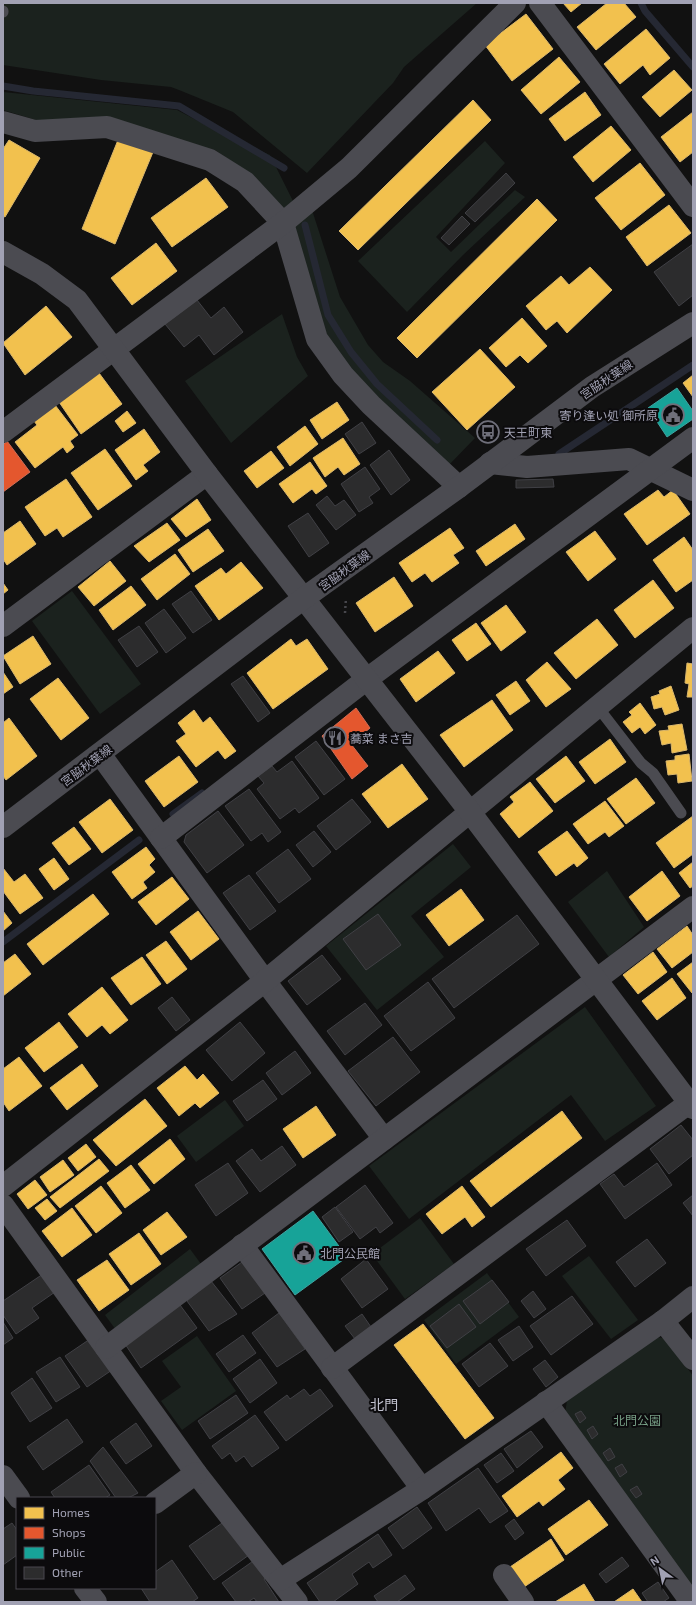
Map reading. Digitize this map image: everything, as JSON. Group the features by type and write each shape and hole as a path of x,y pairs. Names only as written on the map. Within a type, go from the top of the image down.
{"street":[{"path":"3,432 283,223 349,168 515,3"},
{"path":"540,3 693,206"},
{"path":"3,122 35,131 107,127 210,160 245,182 283,223 317,339 342,375 371,405 459,487"},
{"path":"3,252 42,274 77,300 206,474 470,812 691,1105 332,1368"},
{"name":"宮脇秋葉線","path":"3,827 304,598 459,487 592,387 693,323"},
{"path":"161,838 367,679 693,438"},
{"path":"490,463 527,467 629,459 693,490"},
{"path":"3,626 206,474"},
{"path":"3,1186 265,981 693,628"},
{"path":"100,754 265,981 384,1139"},
{"path":"106,1348 693,908"},
{"path":"3,1205 196,1473 296,1602"},
{"path":"242,1245 422,1489"},
{"path":"280,1580 422,1489 663,1321 693,1298"},
{"path":"663,1321 693,1359"},
{"path":"546,1402 691,1602"},
{"path":"156,1502 196,1473"},
{"path":"3,1476 18,1497"},
{"path":"504,1575 523,1602"},
{"path":"86,1589 96,1602"}],"lane":[{"path":"597,706 641,763 657,778 681,813"}],"path":[{"path":"345,615 346,591"}],"green space":[{"path":"3,3 477,3 404,67 393,83 307,173 233,112 171,87 101,80 3,65"},
{"path":"3,92 177,110 225,135 270,155 293,201 276,215 240,167 215,150 36,120 3,110"},
{"path":"485,141 505,163 436,237 451,252 515,190 525,197 463,255 407,312 358,261"},
{"path":"312,210 340,297 368,345 383,362 410,381 475,438 446,468 343,375 285,229"},
{"path":"282,314 297,357 308,376 231,443 185,381"},
{"path":"72,591 141,684 100,714 32,621"},
{"path":"453,844 471,867 411,916 444,957 377,1010 326,946"},
{"path":"607,871 644,927 609,957 568,902"},
{"path":"585,1007 656,1106 605,1141 571,1095 409,1219 369,1166"},
{"path":"225,1100 244,1126 196,1162 177,1136"},
{"path":"420,1218 454,1264 405,1299 372,1254"},
{"path":"190,1249 201,1264 116,1330 105,1315"},
{"path":"589,1256 638,1320 611,1339 562,1276"},
{"path":"487,1273 519,1317 456,1364 424,1320"},
{"path":"197,1336 236,1391 182,1430 161,1401 181,1387 162,1361"},
{"name":"北門公園","path":"654,1337 666,1338 693,1376 693,1589 565,1414 567,1400"}],"building: Homes":[{"path":"563,3 582,3 571,12"},
{"path":"607,3 624,3 636,17 596,50 577,27"},
{"path":"526,14 553,49 512,81 485,45"},
{"path":"646,29 670,58 650,75 643,65 620,84 604,64"},
{"path":"559,57 580,82 541,114 521,90"},
{"path":"674,70 692,90 660,117 642,97"},
{"path":"585,92 601,115 565,141 549,119"},
{"path":"473,100 491,120 358,250 339,231"},
{"path":"693,112 693,152 680,162 661,137"},
{"path":"611,126 631,150 593,182 573,157"},
{"path":"9,140 40,158 5,217 3,216 3,149"},
{"path":"118,140 153,152 115,244 82,229"},
{"path":"640,163 665,195 621,230 595,198"},
{"path":"206,178 228,207 172,247 151,218"},
{"path":"537,199 557,220 417,358 397,338"},
{"path":"669,205 691,233 647,266 626,237"},
{"path":"156,243 177,271 132,305 111,278"},
{"path":"590,267 612,290 567,333 557,321 546,330 526,306 561,276 569,285"},
{"path":"46,306 72,337 25,375 3,343"},
{"path":"522,318 547,346 528,363 520,355 506,367 489,348"},
{"path":"480,349 515,387 467,430 432,392"},
{"path":"99,373 122,404 81,434 59,402"},
{"path":"693,375 693,397 683,383"},
{"path":"337,402 349,420 322,439 310,420"},
{"path":"55,405 78,435 70,441 74,447 67,453 63,447 35,468 15,442 37,425 34,421"},
{"path":"127,411 136,423 123,432 115,421"},
{"path":"305,426 318,444 290,466 277,447"},
{"path":"144,429 160,452 143,465 148,471 136,480 115,450"},
{"path":"343,438 360,464 344,475 338,467 325,477 313,458"},
{"path":"105,449 132,486 98,510 71,473"},
{"path":"271,451 284,468 257,488 244,471"},
{"path":"310,462 327,486 316,494 312,489 293,503 279,484"},
{"path":"66,479 92,517 63,537 57,528 45,536 25,507"},
{"path":"658,490 664,497 673,490 690,514 647,545 624,514"},
{"path":"197,499 211,520 186,537 171,519"},
{"path":"20,521 36,544 7,565 3,559 3,533"},
{"path":"167,523 180,540 149,562 134,546"},
{"path":"515,524 525,539 486,566 476,551"},
{"path":"450,528 464,548 453,555 459,563 432,582 425,573 412,582 399,563"},
{"path":"208,529 224,551 193,572 178,550"},
{"path":"595,531 616,559 588,581 566,552"},
{"path":"684,537 693,550 693,580 676,592 653,560"},
{"path":"175,554 190,574 157,600 141,579"},
{"path":"110,561 126,581 94,606 78,587"},
{"path":"241,562 263,588 219,620 195,586 221,568 226,574"},
{"path":"394,577 413,606 375,632 356,603"},
{"path":"653,580 674,608 635,638 614,610"},
{"path":"3,583 8,590 3,594"},
{"path":"131,586 146,605 113,630 99,610"},
{"path":"506,605 526,632 501,651 481,623"},
{"path":"597,619 618,645 576,679 554,653"},
{"path":"476,623 491,644 467,661 452,640"},
{"path":"33,636 51,664 20,684 3,656"},
{"path":"291,639 296,646 307,639 328,669 273,709 247,673"},
{"path":"438,651 455,673 416,702 400,679"},
{"path":"547,662 571,689 546,707 526,680"},
{"path":"687,663 693,664 693,697 687,697 689,684 685,683"},
{"path":"3,672 13,687 3,694"},
{"path":"58,678 89,718 61,740 30,699"},
{"path":"516,681 530,701 510,715 496,695"},
{"path":"671,686 679,710 665,715 662,707 654,709 651,697 660,694 659,691"},
{"path":"492,700 513,730 464,767 440,735"},
{"path":"640,703 656,725 645,734 640,727 632,733 623,722 632,715 629,712"},
{"path":"194,710 203,723 210,717 236,751 225,759 218,750 196,767 176,741 186,734 178,723"},
{"path":"9,718 37,756 6,780 3,776 3,723"},
{"path":"682,724 687,750 672,753 671,743 662,745 659,731 669,730 668,726"},
{"path":"610,739 626,762 595,784 579,762"},
{"path":"689,754 692,781 678,783 677,774 668,775 666,761 675,760 675,756"},
{"path":"179,756 198,782 164,807 145,781"},
{"path":"566,756 585,781 555,803 536,779"},
{"path":"402,764 428,799 388,828 362,794"},
{"path":"636,778 655,803 626,824 607,799"},
{"path":"530,782 553,811 519,838 500,814 514,802 510,797"},
{"path":"110,799 133,830 102,853 79,822"},
{"path":"605,801 624,826 609,837 605,832 588,844 573,824"},
{"path":"693,816 693,854 674,868 656,843"},
{"path":"74,827 91,849 69,865 52,843"},
{"path":"567,831 588,858 577,867 574,863 556,876 538,852"},
{"path":"146,847 155,859 149,865 155,872 143,882 147,888 132,899 112,872"},
{"path":"54,858 69,879 54,890 39,869"},
{"path":"693,862 693,886 690,888 679,873"},
{"path":"3,868 14,882 25,874 43,898 20,914 3,891"},
{"path":"662,871 680,896 647,921 629,897"},
{"path":"172,877 189,899 156,925 138,902"},
{"path":"461,889 484,920 449,946 426,915"},
{"path":"93,894 109,914 43,965 27,944"},
{"path":"3,911 12,923 3,931"},
{"path":"198,911 219,939 191,960 170,932"},
{"path":"687,926 693,935 693,952 672,968 657,949"},
{"path":"166,941 187,969 167,984 146,955"},
{"path":"653,952 667,972 638,994 623,975"},
{"path":"15,954 31,974 3,996 3,963"},
{"path":"142,957 161,984 131,1005 111,978"},
{"path":"693,962 693,993 692,993 677,974"},
{"path":"672,978 686,998 657,1020 642,1001"},
{"path":"102,987 128,1020 110,1034 102,1025 87,1037 68,1014"},
{"path":"59,1022 78,1047 44,1072 25,1048"},
{"path":"19,1057 42,1086 9,1111 3,1102 3,1069"},
{"path":"82,1064 98,1086 67,1110 50,1088"},
{"path":"185,1066 197,1080 203,1074 219,1093 200,1108 195,1103 179,1116 157,1088"},
{"path":"145,1099 167,1126 116,1166 93,1140"},
{"path":"316,1106 336,1135 303,1158 283,1129"},
{"path":"562,1111 582,1138 491,1207 470,1181"},
{"path":"170,1139 185,1159 154,1184 138,1164"},
{"path":"86,1144 96,1157 78,1171 68,1158"},
{"path":"99,1159 109,1171 60,1208 50,1197"},
{"path":"63,1160 74,1175 50,1192 40,1177"},
{"path":"131,1165 150,1190 125,1208 107,1183"},
{"path":"35,1180 47,1195 28,1209 17,1194"},
{"path":"101,1186 122,1213 96,1233 75,1206"},
{"path":"462,1186 485,1217 472,1227 465,1217 442,1234 426,1214"},
{"path":"47,1199 57,1211 45,1220 35,1208"},
{"path":"72,1208 92,1235 62,1257 42,1231"},
{"path":"167,1212 187,1237 161,1255 143,1230"},
{"path":"139,1233 161,1264 131,1285 109,1254"},
{"path":"107,1260 129,1290 99,1311 77,1280"},
{"path":"423,1324 494,1418 465,1439 394,1345"},
{"path":"561,1452 573,1468 558,1480 565,1489 543,1506 539,1501 517,1517 502,1496"},
{"path":"589,1500 608,1525 566,1555 548,1529"},
{"path":"551,1539 564,1560 524,1587 510,1567"},
{"path":"584,1584 595,1602 555,1602"},
{"path":"633,1589 642,1602 614,1602"}],"building: Shops":[{"path":"7,441 30,472 3,492 3,445"},
{"path":"356,708 370,728 351,744 368,766 352,779 322,736"}],"building: Public":[{"name":"寄り逢い処 御所原","path":"677,388 693,411 693,419 667,437 648,408"},
{"name":"北門公民館","path":"313,1211 347,1257 295,1295 262,1249"}],"building: Other":[{"path":"506,173 515,183 475,222 465,213"},
{"path":"462,216 470,224 449,245 441,238"},
{"path":"693,244 693,295 679,306 654,272"},
{"path":"197,300 211,318 224,307 243,332 214,355 199,335 184,347 165,324"},
{"path":"362,422 376,443 359,454 345,434"},
{"path":"389,450 410,480 391,495 370,465"},
{"path":"365,467 380,489 369,497 373,503 359,512 341,484"},
{"path":"553,479 554,487 516,488 516,480"},
{"path":"327,496 335,506 344,500 356,515 336,530 316,505"},
{"path":"308,513 329,543 309,557 288,526"},
{"path":"191,591 212,620 193,633 172,604"},
{"path":"164,609 186,638 166,653 145,623"},
{"path":"139,626 158,652 137,667 118,640"},
{"path":"243,676 270,713 258,722 231,684"},
{"path":"316,741 345,779 324,795 295,757"},
{"path":"292,761 319,798 299,813 295,808 280,819 257,789 264,783 258,776 272,766 277,772"},
{"path":"249,789 281,832 268,842 262,833 251,841 225,806"},
{"path":"352,799 371,822 336,850 317,826"},
{"path":"218,811 244,845 207,873 184,842 186,835"},
{"path":"314,831 331,852 313,867 296,845"},
{"path":"288,849 311,879 279,903 256,873"},
{"path":"249,875 276,911 250,930 223,893"},
{"path":"378,914 401,945 366,970 343,939"},
{"path":"517,915 539,944 454,1008 432,979"},
{"path":"322,955 341,979 307,1005 288,981"},
{"path":"428,982 455,1018 411,1051 384,1016"},
{"path":"172,997 190,1020 176,1031 158,1008"},
{"path":"365,1003 382,1025 345,1055 327,1031"},
{"path":"240,1022 265,1053 232,1081 206,1050"},
{"path":"393,1037 420,1072 376,1106 348,1071"},
{"path":"295,1051 311,1073 282,1095 266,1073"},
{"path":"263,1080 277,1099 247,1121 233,1101"},
{"path":"681,1125 693,1140 693,1155 669,1174 650,1149"},
{"path":"282,1146 296,1165 260,1192 236,1161 252,1149 261,1161"},
{"path":"228,1163 248,1193 216,1216 195,1185"},
{"path":"657,1163 672,1185 625,1219 600,1184 614,1174 624,1187"},
{"path":"365,1185 393,1223 380,1233 376,1227 360,1239 336,1207"},
{"path":"693,1195 693,1216 683,1203"},
{"path":"335,1207 353,1232 339,1242 322,1217"},
{"path":"567,1220 586,1246 546,1276 526,1249"},
{"path":"647,1239 666,1263 635,1287 616,1262"},
{"path":"366,1259 388,1289 362,1308 341,1279"},
{"path":"242,1262 265,1293 242,1309 220,1278"},
{"path":"43,1274 55,1292 32,1308 39,1318 16,1334 3,1315 3,1301"},
{"path":"492,1280 509,1302 480,1324 463,1301"},
{"path":"211,1281 237,1314 209,1331 187,1301"},
{"path":"533,1291 546,1309 534,1318 521,1301"},
{"path":"572,1296 593,1324 551,1355 530,1326"},
{"path":"459,1304 476,1327 447,1348 430,1326"},
{"path":"180,1305 197,1328 141,1368 125,1344"},
{"path":"279,1313 305,1349 277,1367 252,1333"},
{"path":"362,1314 371,1327 355,1339 345,1326"},
{"path":"3,1322 13,1338 3,1345"},
{"path":"519,1326 533,1347 513,1361 498,1340"},
{"path":"243,1335 256,1353 229,1372 216,1354"},
{"path":"90,1339 112,1370 87,1387 65,1356"},
{"path":"490,1343 508,1366 479,1387 462,1364"},
{"path":"60,1357 80,1387 56,1402 36,1372"},
{"path":"260,1359 277,1383 250,1403 233,1379"},
{"path":"545,1360 558,1377 546,1387 533,1369"},
{"path":"32,1378 52,1408 30,1422 11,1393"},
{"path":"304,1389 310,1396 320,1389 333,1406 286,1441 264,1412 287,1395 290,1399"},
{"path":"236,1395 248,1413 210,1439 198,1421"},
{"path":"581,1411 586,1418 580,1423 575,1414"},
{"path":"255,1415 279,1448 252,1467 244,1456 236,1462 230,1453 222,1459 212,1446"},
{"path":"67,1419 83,1442 43,1470 27,1447"},
{"path":"136,1423 152,1446 126,1464 110,1442"},
{"path":"593,1426 598,1434 592,1439 587,1430"},
{"path":"531,1431 543,1447 517,1468 504,1449"},
{"path":"103,1447 138,1493 130,1497 115,1497 90,1461"},
{"path":"610,1448 615,1457 608,1461 603,1453"},
{"path":"501,1453 514,1471 497,1483 484,1465"},
{"path":"622,1464 627,1472 620,1477 615,1468"},
{"path":"89,1465 110,1495 107,1497 54,1497 51,1492"},
{"path":"478,1468 508,1511 490,1523 479,1508 446,1531 428,1503"},
{"path":"637,1486 642,1494 636,1498 630,1490"},
{"path":"417,1507 432,1528 403,1549 388,1528"},
{"path":"514,1519 524,1533 515,1540 505,1526"},
{"path":"225,1521 249,1555 214,1580 189,1546"},
{"path":"12,1523 16,1529 16,1556 3,1565 3,1529"},
{"path":"378,1534 392,1555 373,1568 369,1562 352,1574 358,1584 333,1602 320,1602 307,1583"},
{"path":"622,1557 629,1566 606,1583 599,1574"},
{"path":"256,1559 268,1576 264,1579 279,1602 257,1602 254,1598 248,1602 236,1602 222,1583"},
{"path":"172,1560 198,1598 192,1602 150,1602 142,1589 156,1589 156,1571"},
{"path":"405,1575 415,1589 397,1602 378,1602 374,1596"},
{"path":"658,1582 669,1598 663,1602 648,1602 642,1593"}],"waterway":[{"path":"641,3 645,11 693,67"},
{"path":"3,86 33,91 179,106 284,168"},
{"path":"305,225 328,315 351,352 377,384 437,440"},
{"path":"559,454 693,365"},
{"path":"173,814 202,793"},
{"path":"3,942 139,840"}],"place":[{"name":"寄り逢い処 御所原","path":"673,415"},
{"name":"天王町東","path":"488,432"},
{"name":"蕎菜 まさ吉","path":"335,738"},
{"name":"北門公民館","path":"304,1253"}],"district":[{"name":"北門","path":"384,1404"}]}
